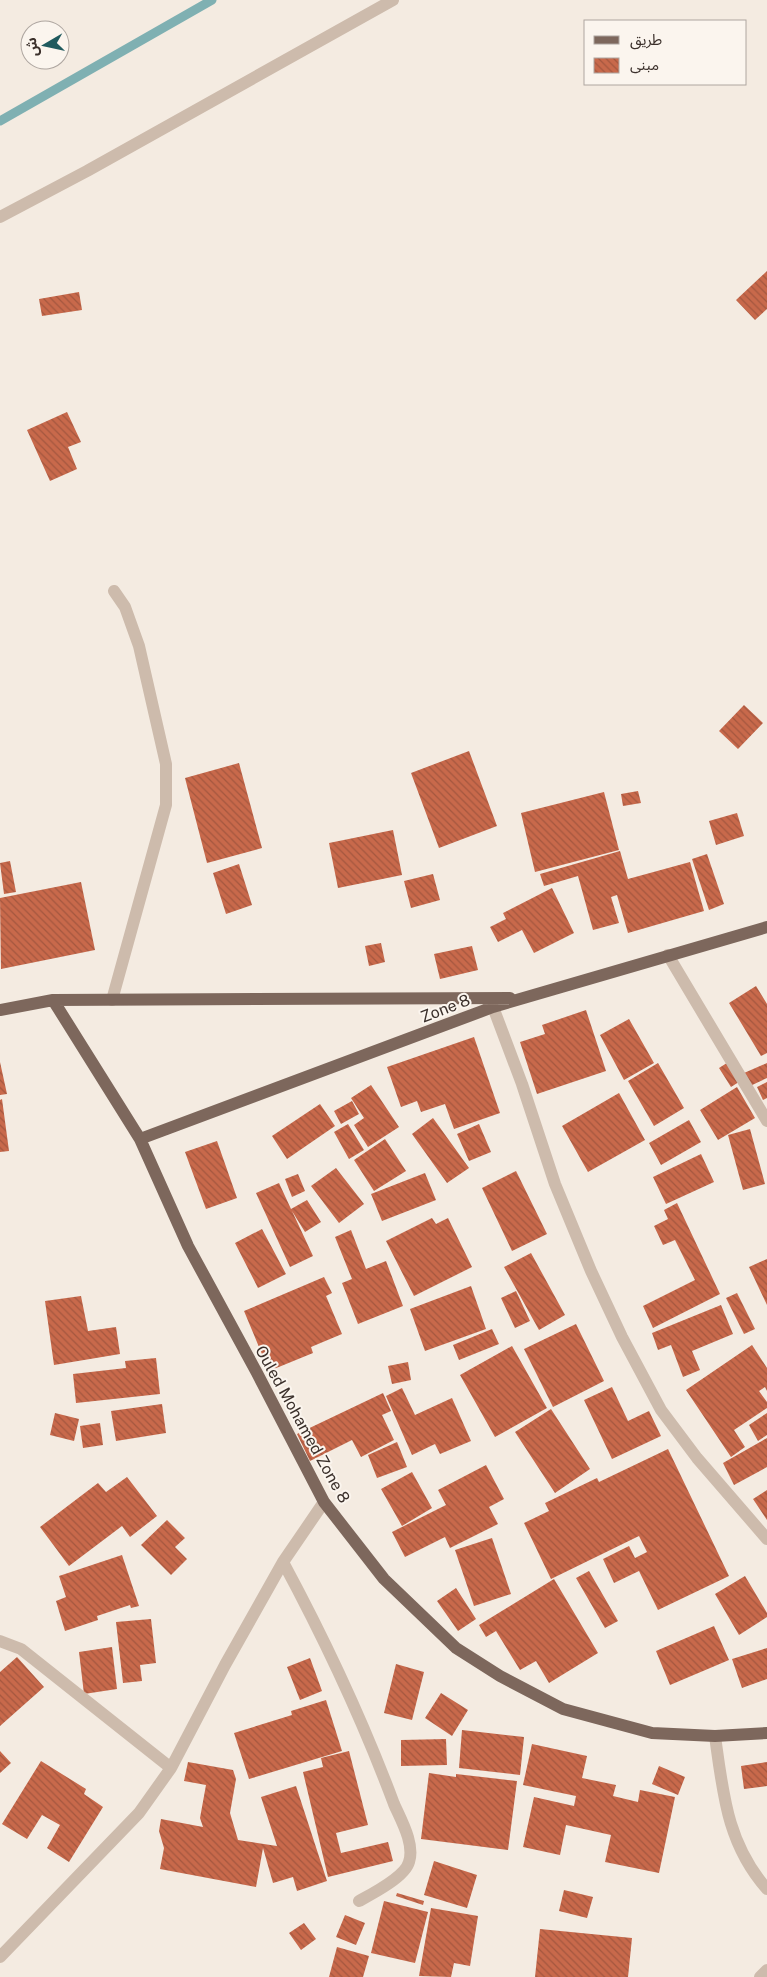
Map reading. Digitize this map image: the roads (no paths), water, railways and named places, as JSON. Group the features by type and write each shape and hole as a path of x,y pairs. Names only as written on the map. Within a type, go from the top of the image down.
{"main road":[{"name":"Zone 8","path":"140,1140 493,1007 767,927"},
{"path":"0,1010 53,1000 523,998"},
{"name":"Ouled Mohamed Zone 8","path":"53,1000 140,1140 188,1246 324,1502 384,1579 456,1648 500,1676 563,1709 652,1733 715,1736 767,1733"}],"street":[{"path":"0,217 87,171 393,0"},
{"path":"112,1000 166,805 166,764 139,646 124,607 114,591"},
{"path":"668,955 767,1121"},
{"path":"493,1007 522,1084 555,1184 591,1271 622,1338 661,1410 697,1458 767,1539"},
{"path":"0,1957 139,1813 171,1768 225,1665 283,1562 324,1502"},
{"path":"283,1562 302,1596 358,1714 408,1841 409,1863 405,1869 383,1889 359,1901"},
{"path":"0,1641 20,1649 171,1768"},
{"path":"715,1736 724,1805 742,1853 767,1889"},
{"path":"760,1977 767,1970"}],"waterway":[{"path":"0,121 212,0"}]}
